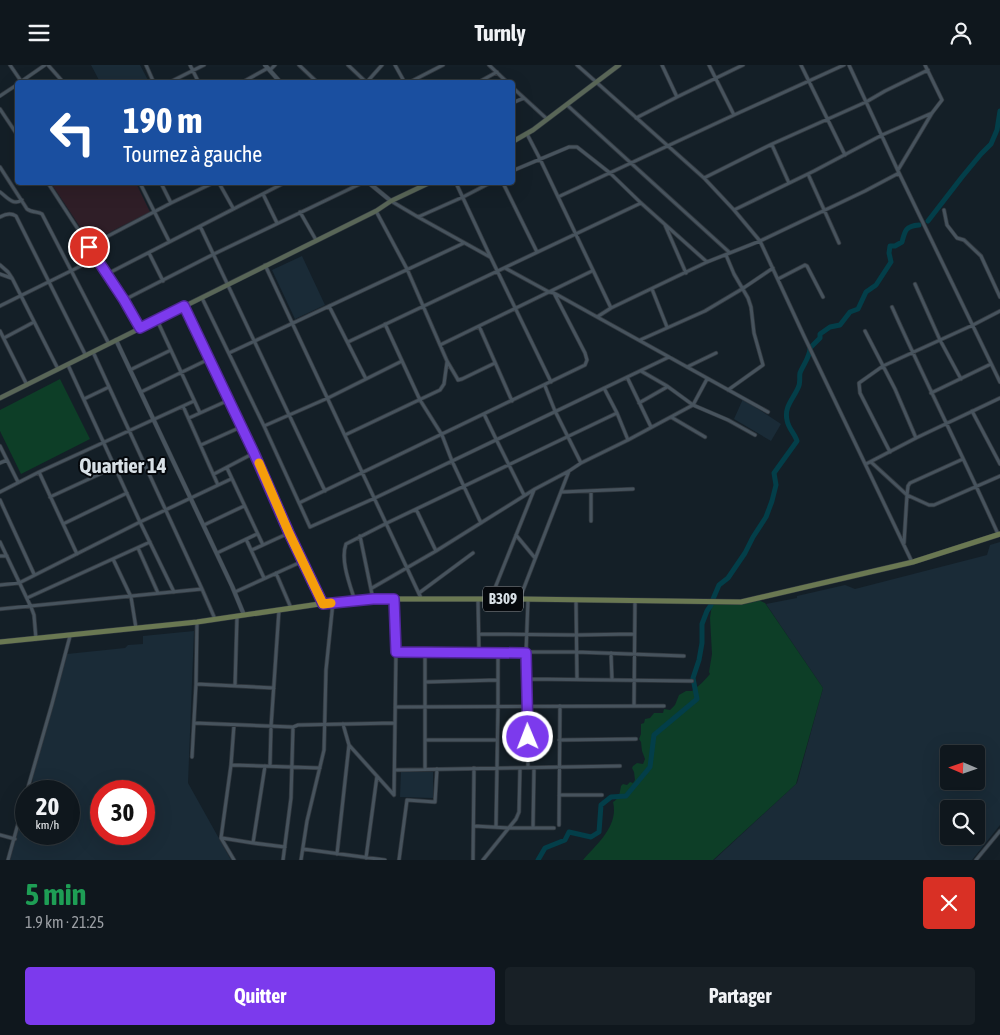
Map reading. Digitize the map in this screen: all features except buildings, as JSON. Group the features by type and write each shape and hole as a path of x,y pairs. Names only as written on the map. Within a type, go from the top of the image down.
{"main road":[{"path":"515,140 548,119 619,65"},
{"path":"0,399 425,185"},
{"name":"B309","path":"0,642 197,622 334,602 420,596 478,599 740,602 912,562 999,535"}],"street":[{"path":"10,65 18,80"},
{"path":"24,80 47,65 61,80"},
{"path":"146,65 153,80"},
{"path":"190,65 198,80"},
{"path":"174,80 204,65"},
{"path":"247,80 275,65"},
{"path":"299,65 315,80"},
{"path":"348,65 365,80"},
{"path":"369,80 382,65"},
{"path":"395,65 405,80"},
{"path":"413,80 443,65"},
{"path":"489,65 505,80"},
{"path":"576,65 704,178 760,241 912,562"},
{"path":"662,65 677,97"},
{"path":"709,65 734,115"},
{"path":"636,118 743,65"},
{"path":"801,65 845,155"},
{"path":"558,197 844,65"},
{"path":"849,65 898,172 1000,382"},
{"path":"597,317 707,262 760,241 825,210 898,172 932,113 942,100 925,65"},
{"path":"268,68 278,80"},
{"path":"704,178 772,144 866,102 928,70"},
{"path":"482,80 497,72"},
{"path":"0,96 15,86"},
{"path":"515,90 548,119"},
{"path":"515,102 524,97"},
{"path":"567,105 728,253 734,274 752,307 754,333 763,365 728,390"},
{"path":"0,109 15,132"},
{"path":"734,210 882,135 932,113"},
{"path":"527,134 611,309"},
{"path":"772,144 788,183"},
{"path":"515,170 570,147 577,147 610,173 640,203 707,262"},
{"path":"0,167 30,212 42,214 109,344"},
{"path":"808,174 839,243"},
{"path":"49,185 140,328"},
{"path":"141,185 169,241"},
{"path":"162,185 171,203"},
{"path":"89,247 209,185"},
{"path":"220,185 233,208"},
{"path":"107,274 280,185"},
{"path":"124,300 277,223 358,185"},
{"path":"371,185 391,201 491,258"},
{"path":"457,185 551,382"},
{"path":"418,217 486,185"},
{"path":"504,185 537,252"},
{"path":"0,192 13,202 17,203 22,200"},
{"path":"263,194 277,223"},
{"path":"348,342 640,203"},
{"path":"944,210 947,225 956,238 964,240 981,256 1000,297"},
{"path":"376,211 407,269 447,361 457,378 460,380 495,363"},
{"path":"300,212 316,240"},
{"path":"0,217 10,213 16,216 86,356"},
{"path":"665,224 686,273"},
{"path":"200,226 325,491"},
{"path":"229,353 464,243"},
{"path":"149,253 163,281"},
{"path":"0,306 96,258"},
{"path":"0,265 12,278 59,369"},
{"path":"265,265 420,596 473,553"},
{"path":"778,279 804,265 807,266 823,297"},
{"path":"504,267 768,412"},
{"path":"640,340 705,311 773,268"},
{"path":"440,345 592,271"},
{"path":"0,274 12,278"},
{"path":"915,284 940,340 961,379"},
{"path":"652,289 667,327"},
{"path":"299,503 585,365 587,360 585,353 552,292"},
{"path":"202,297 310,527 375,498 668,357"},
{"path":"184,306 242,426 289,533 323,604"},
{"path":"330,306 366,379"},
{"path":"892,307 999,535"},
{"path":"890,452 860,393 859,383 883,366 1000,311"},
{"path":"157,320 200,413"},
{"path":"4,338 34,322"},
{"path":"385,325 420,400 442,435 481,523"},
{"path":"479,326 512,401"},
{"path":"0,331 26,385"},
{"path":"865,331 895,389 916,438"},
{"path":"116,340 235,592 240,616 235,686"},
{"path":"130,369 171,350"},
{"path":"93,352 214,619"},
{"path":"686,367 716,353"},
{"path":"141,392 209,359"},
{"path":"264,426 328,398 402,361"},
{"path":"345,435 440,390 444,384 447,361"},
{"path":"931,393 991,364"},
{"path":"68,365 174,592"},
{"path":"640,370 693,405 728,420 755,435"},
{"path":"627,377 651,427"},
{"path":"372,588 436,551 524,495 693,405 707,379"},
{"path":"545,385 555,411 581,463"},
{"path":"84,399 110,387"},
{"path":"639,403 667,387"},
{"path":"604,388 628,440"},
{"path":"866,465 1000,397"},
{"path":"189,418 229,399"},
{"path":"0,492 39,472 194,401"},
{"path":"183,406 218,485"},
{"path":"972,411 1000,464"},
{"path":"354,601 346,570 344,549 346,544 616,413"},
{"path":"484,414 524,495"},
{"path":"670,417 706,437"},
{"path":"201,445 242,426"},
{"path":"0,446 18,482"},
{"path":"214,474 254,453"},
{"path":"904,544 907,495 910,483 963,459"},
{"path":"0,463 7,460"},
{"path":"871,462 907,495 930,505 934,505 1000,476"},
{"path":"50,497 115,467"},
{"path":"227,468 262,545"},
{"path":"520,599 568,471"},
{"path":"39,472 77,554"},
{"path":"0,585 19,583 231,479"},
{"path":"491,599 535,489"},
{"path":"561,492 633,489"},
{"path":"591,491 591,521"},
{"path":"63,524 127,493"},
{"path":"0,500 34,575"},
{"path":"204,525 244,506"},
{"path":"416,509 436,551"},
{"path":"217,553 257,533"},
{"path":"252,551 289,533"},
{"path":"516,535 536,558"},
{"path":"360,536 373,599"},
{"path":"246,539 264,578"},
{"path":"0,542 34,615 36,639"},
{"path":"27,598 150,542"},
{"path":"138,548 158,593"},
{"path":"0,556 6,556"},
{"path":"113,559 131,597 136,629"},
{"path":"235,592 303,561"},
{"path":"276,573 291,608"},
{"path":"0,609 202,589"},
{"path":"349,745 394,795 396,652 394,599"},
{"path":"478,599 479,652"},
{"path":"528,599 526,653 528,768"},
{"path":"576,600 577,679"},
{"path":"634,706 635,601"},
{"path":"301,860 307,821 324,750 326,670 334,602"},
{"path":"270,766 279,610"},
{"path":"192,757 197,622"},
{"path":"479,634 576,635 634,633"},
{"path":"31,780 70,636"},
{"path":"396,652 611,653 684,656"},
{"path":"425,652 426,769"},
{"path":"496,827 498,653"},
{"path":"611,653 612,680"},
{"path":"527,679 692,681"},
{"path":"425,682 498,680"},
{"path":"196,684 274,688"},
{"path":"559,825 560,706"},
{"path":"395,707 664,706"},
{"path":"194,723 271,727 395,723"},
{"path":"337,854 349,745 343,724"},
{"path":"234,725 231,765 221,838 234,860"},
{"path":"283,860 290,798 292,727"},
{"path":"559,740 636,739"},
{"path":"425,740 498,740"},
{"path":"231,765 320,768"},
{"path":"253,843 265,766"},
{"path":"395,770 620,766"},
{"path":"483,860 516,819 519,812 520,768"},
{"path":"533,828 534,768"},
{"path":"399,860 407,801 435,801 437,769"},
{"path":"473,860 474,769"},
{"path":"366,857 377,776"},
{"path":"559,795 602,795"},
{"path":"474,826 554,828"},
{"path":"976,860 1000,831"},
{"path":"0,835 14,839"},
{"path":"8,860 15,835"},
{"path":"221,838 285,847"},
{"path":"303,849 385,860"}],"shaded area":[{"path":"91,65 140,65 148,80 99,80"},
{"path":"52,185 137,185 150,212 90,242"},
{"path":"302,256 325,305 295,319 272,270"},
{"path":"743,399 781,424 771,441 734,419"},
{"path":"1000,542 1000,825 985,844 985,800 940,800 940,845 984,845 972,860 714,860 797,783 823,688 766,604 845,585 855,589 987,555 990,545"},
{"path":"194,631 188,783 231,860 10,860 15,841 15,845 80,845 80,780 33,780 67,654 125,648 128,645 143,644 143,636"},
{"path":"401,772 433,772 433,798 400,797"}],"green space":[{"path":"60,379 90,439 21,474 0,431 0,410"},
{"path":"758,600 765,603 823,688 796,784 713,860 583,860 610,827 614,811 613,802 620,793 621,786 623,784 627,785 630,782 633,783 635,780 633,766 637,763 643,764 645,759 639,739 641,724 654,713 663,713 664,709 670,710 675,705 679,695 686,691 692,691 710,674 712,654 710,618 712,604"}],"waterway":[{"path":"928,221 962,177 991,144 997,130 1000,111"},
{"path":"713,599 719,585 728,578 766,517 776,485 774,473 797,441 786,415 789,403 799,386 800,373 808,358 810,348 820,338 820,334 830,327 840,325 850,312 858,309 866,292 876,285 891,262 890,246 895,246 902,242 905,232 911,226 919,225"},
{"path":"538,860 545,848 565,840 569,832 591,837 599,832 601,805 611,797 626,796 650,767 654,735 697,699 693,678 702,643 702,624 711,605"}],"slow traffic":[{"path":"259,463 289,533 323,604 331,603"}],"district":[{"name":"Quartier 14","path":"123,466"}],"route":[{"path":"89,247 140,328 184,306 323,604 394,599 396,652 526,653 528,737"}]}
